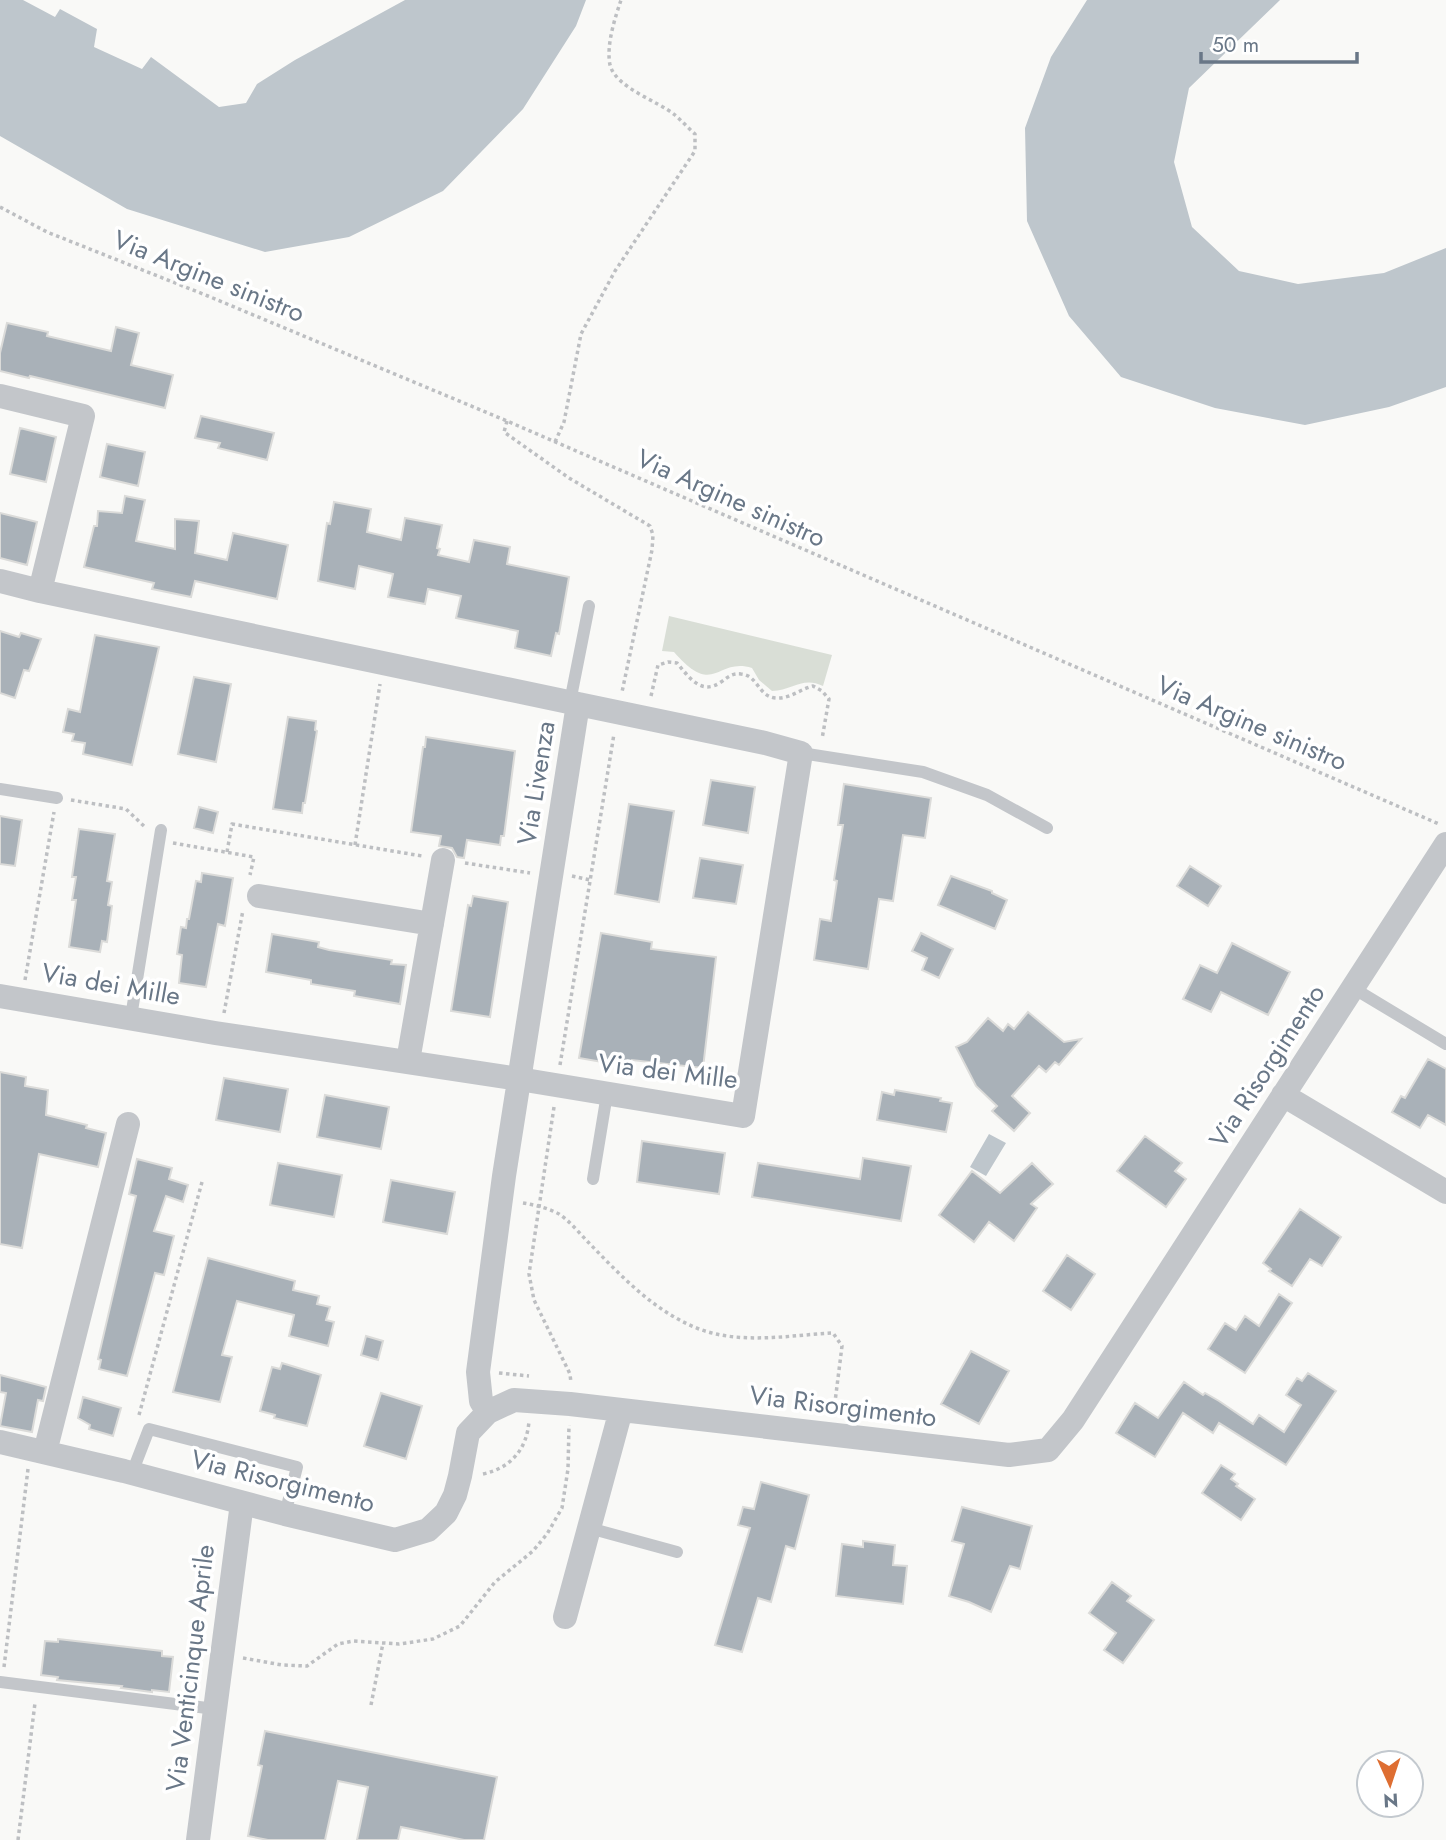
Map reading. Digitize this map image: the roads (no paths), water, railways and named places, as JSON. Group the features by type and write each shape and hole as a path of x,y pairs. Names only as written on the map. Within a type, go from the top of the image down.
{"street":[{"path":"0,397 83,416 40,591"},
{"name":"Via Livenza","path":"0,581 574,703 552,873 519,1079 478,1372 481,1401 488,1412"},
{"path":"574,703 810,754"},
{"name":"Via dei Mille","path":"11,998 743,1116 810,754"},
{"name":"Via Risorgimento","path":"0,1441 36,1458 132,1474 395,1540 428,1530 446,1513 455,1496 468,1433 488,1412 532,1389 621,1410 833,1422 1009,1455 1048,1450 1073,1420 1446,844"},
{"path":"408,1061 443,860"},
{"path":"251,896 432,925"},
{"path":"1283,1095 1446,1192"},
{"path":"36,1458 128,1124"},
{"path":"565,1617 621,1410"},
{"name":"Via Venticinque Aprile","path":"198,1840 242,1503"}],"lane":[{"path":"574,703 589,607"},
{"path":"810,754 923,772 987,795 1047,828"},
{"path":"0,789 57,798"},
{"path":"131,1017 160,835"},
{"path":"1353,988 1446,1044"},
{"path":"593,1179 607,1094"},
{"path":"132,1474 149,1429 297,1467 285,1514"},
{"path":"589,1528 677,1552"},
{"path":"1,1679 215,1709"}]}
